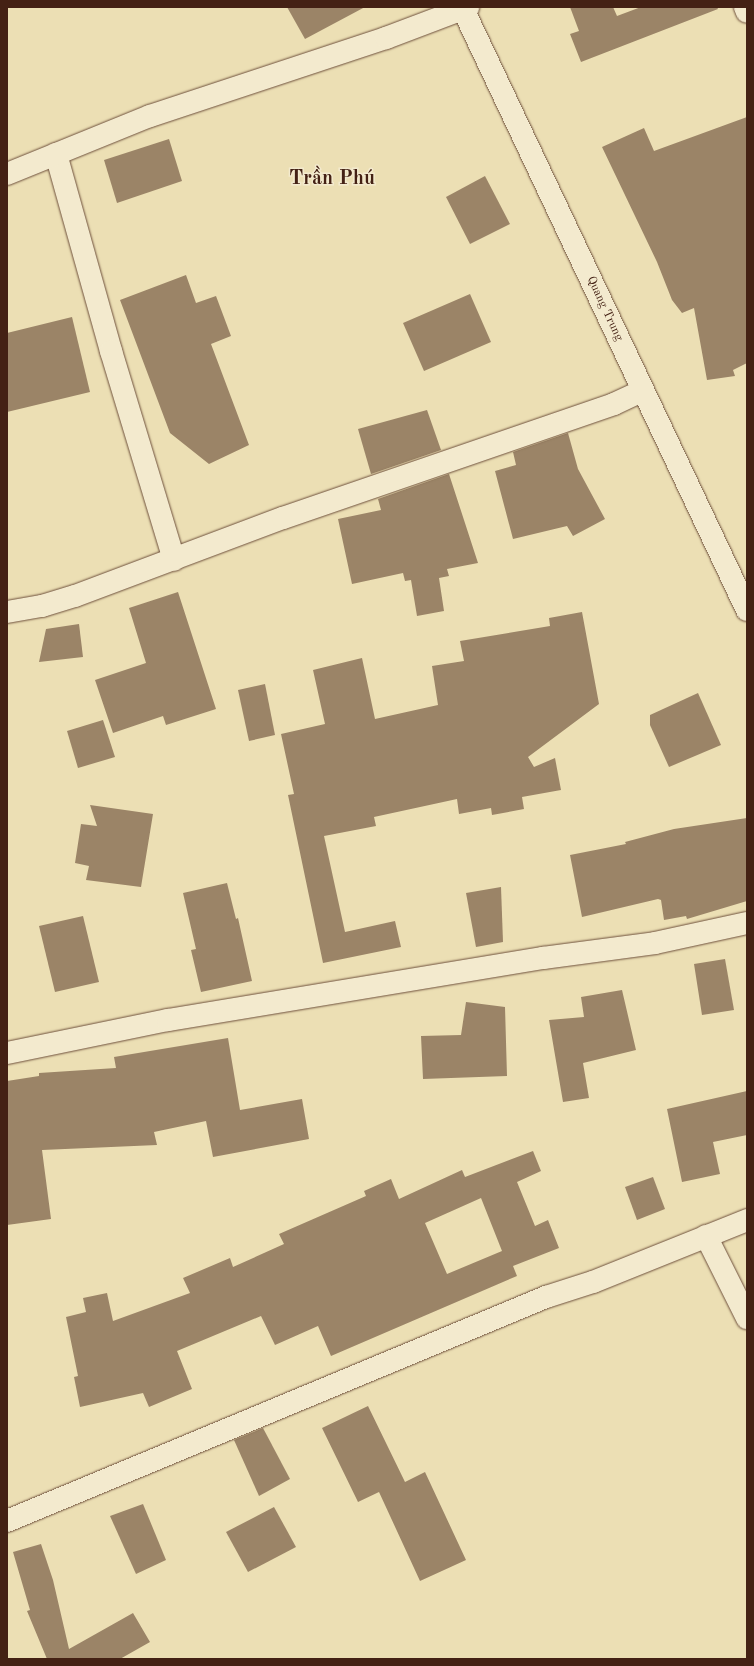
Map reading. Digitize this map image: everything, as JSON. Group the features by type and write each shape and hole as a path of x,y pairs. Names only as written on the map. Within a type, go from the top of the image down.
{"street":[{"path":"745,7 747,12"},
{"path":"7,174 150,116 386,38 464,8"},
{"name":"Quang Trung","path":"464,8 642,391 747,610"},
{"path":"56,154 111,352 174,560"},
{"path":"7,612 42,606 75,596 283,518 614,404 642,391"},
{"path":"7,1053 168,1020 543,958 655,943 747,923"},
{"path":"7,1521 546,1297 593,1282 747,1220"},
{"path":"706,1236 747,1318"}],"building":[{"path":"287,7 365,7 305,39"},
{"path":"570,7 613,7 617,16 641,7 717,7 718,9 581,62 570,34 579,31"},
{"path":"747,117 747,363 733,370 735,376 707,380 694,308 682,313 672,300 657,262 602,147 644,128 654,151"},
{"path":"169,139 182,181 117,203 104,160"},
{"path":"485,176 510,224 470,244 446,197"},
{"path":"186,275 196,303 216,296 231,336 211,344 249,445 209,464 170,433 120,300"},
{"path":"470,294 491,342 424,371 403,323"},
{"path":"72,317 90,392 7,412 7,333"},
{"path":"427,410 441,450 371,474 358,429"},
{"path":"568,433 578,469 605,519 573,536 567,526 513,539 495,471 516,465 513,452"},
{"path":"449,474 478,563 447,569 449,576 439,578 444,611 417,616 411,580 405,581 403,573 352,584 338,519 381,510 378,499"},
{"path":"178,592 216,709 166,725 163,716 113,733 95,680 146,663 129,608"},
{"path":"582,612 599,704 528,757 534,767 555,758 561,790 522,797 524,809 492,815 491,808 459,814 457,799 374,817 376,826 324,836 345,932 395,921 401,947 323,963 288,795 294,794 281,734 325,724 313,670 362,658 375,719 438,705 432,666 464,661 460,641 550,626 549,618"},
{"path":"79,624 83,657 39,662 46,629"},
{"path":"265,684 275,735 249,741 238,690"},
{"path":"698,693 721,745 669,767 650,725 650,715"},
{"path":"103,720 115,757 78,768 67,731"},
{"path":"90,805 153,814 141,887 86,880 89,866 75,863 81,824 97,826"},
{"path":"747,818 747,901 687,919 686,916 664,920 661,900 658,899 582,917 570,855 626,844 625,842 674,829"},
{"path":"227,883 236,919 238,918 252,981 201,992 191,950 196,949 183,893"},
{"path":"501,887 503,942 476,947 466,893"},
{"path":"83,916 99,982 55,992 39,926"},
{"path":"725,959 734,1010 702,1015 694,964"},
{"path":"622,990 636,1050 583,1063 589,1098 563,1102 549,1020 584,1017 581,997"},
{"path":"466,1002 505,1007 507,1076 423,1079 421,1036 461,1035"},
{"path":"228,1038 240,1110 302,1099 309,1139 213,1157 206,1121 154,1132 157,1145 42,1150 51,1219 7,1225 7,1081 39,1076 39,1073 116,1068 114,1057"},
{"path":"747,1091 747,1135 713,1142 720,1174 682,1182 667,1109"},
{"path":"533,1151 541,1171 517,1182 535,1226 548,1220 559,1248 513,1266 517,1276 331,1356 318,1326 275,1345 261,1316 177,1351 192,1389 149,1407 143,1393 80,1407 74,1377 78,1376 66,1317 86,1312 83,1298 107,1293 113,1321 190,1293 183,1278 230,1258 233,1267 284,1244 279,1234 366,1196 364,1191 391,1179 399,1199 462,1170 465,1177","holes":["481,1198 502,1251 447,1274 425,1223"]},
{"path":"653,1177 665,1209 637,1220 625,1187"},
{"path":"368,1406 405,1482 425,1472 466,1560 420,1581 379,1492 358,1502 322,1428"},
{"path":"263,1428 290,1479 259,1496 234,1440"},
{"path":"143,1504 166,1560 136,1574 110,1516"},
{"path":"274,1507 296,1547 248,1572 226,1532"},
{"path":"41,1544 53,1580 69,1649 133,1613 150,1642 120,1659 47,1659 27,1611 30,1610 13,1552"}],"district":[{"name":"Trần Phú","path":"332,179"}]}
